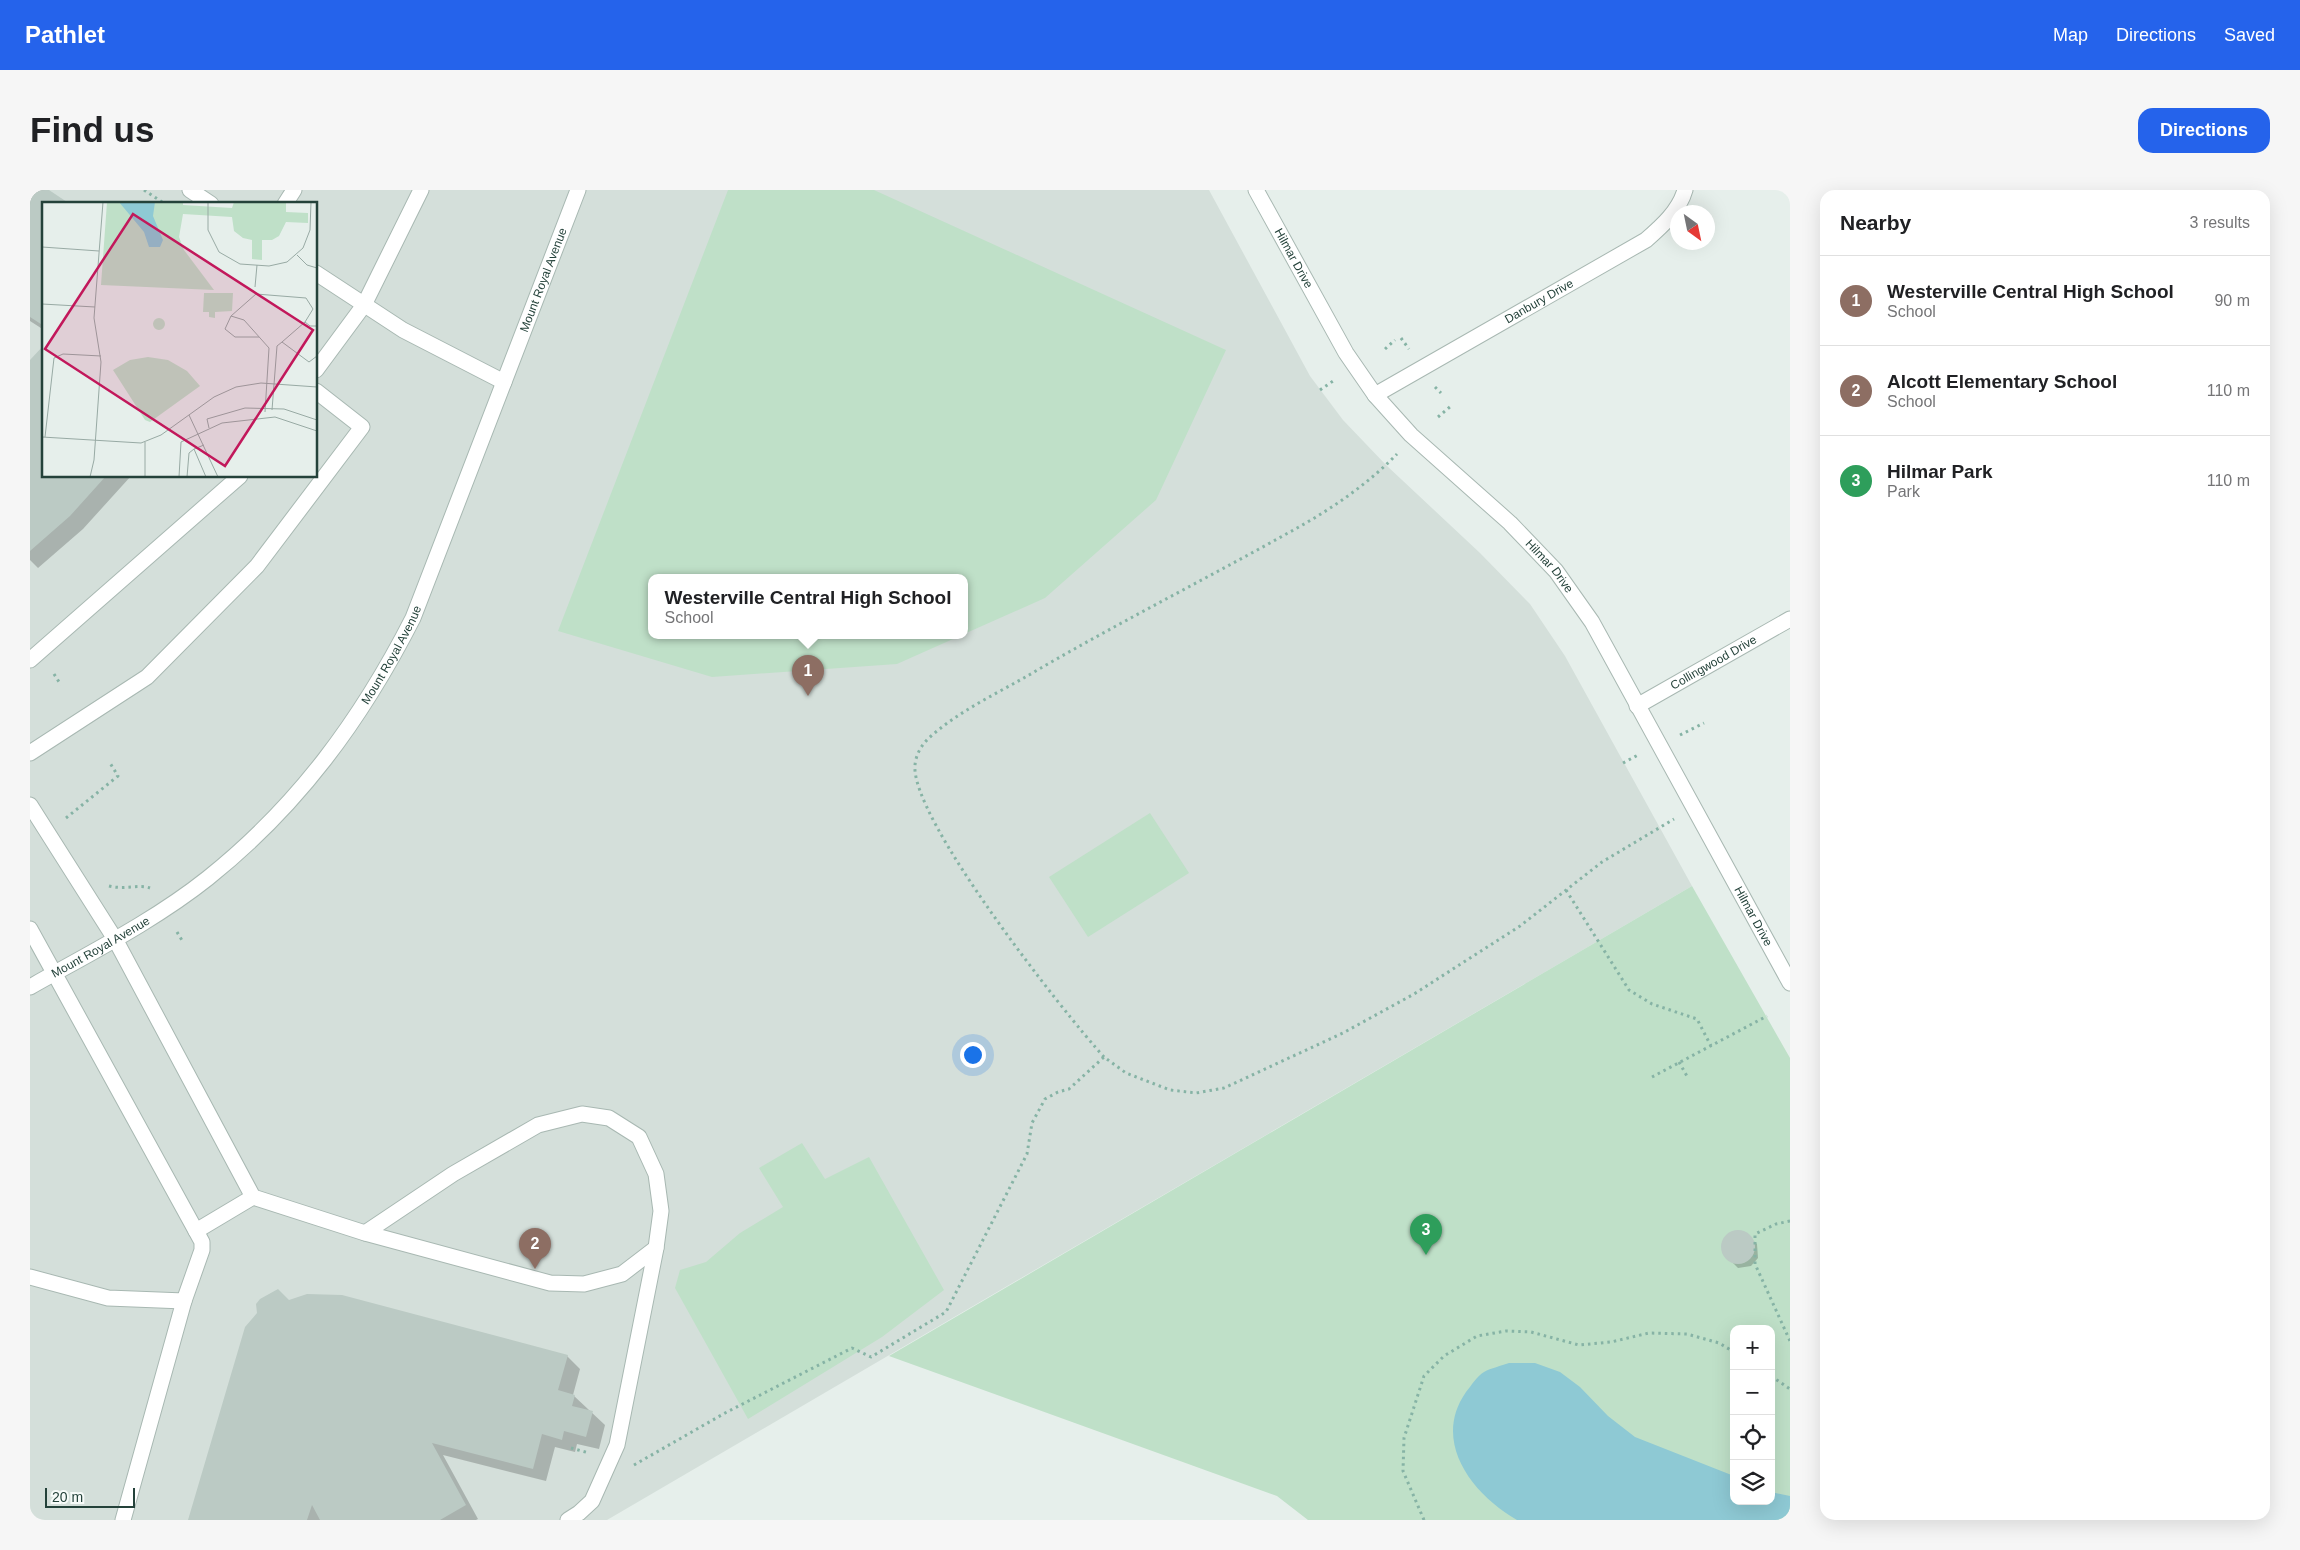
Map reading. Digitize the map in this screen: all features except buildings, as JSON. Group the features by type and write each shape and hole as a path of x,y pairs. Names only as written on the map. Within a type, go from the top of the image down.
{"street":[{"path":"190,190 208,202"},
{"path":"286,202 294,190"},
{"path":"318,367 364,304 421,190"},
{"name":"Mount Royal Avenue","path":"30,987 148,920 207,879 253,840 303,788 348,732 386,671 413,618 578,190"},
{"name":"Hilmar Drive","path":"1256,190 1346,354 1375,396 1411,435 1510,523 1556,571 1592,622 1790,983"},
{"name":"Danbury Drive","path":"1375,396 1646,240 1667,222 1683,198 1685,190"},
{"path":"318,274 403,330 504,382"},
{"path":"30,753 147,677 257,566 362,427 318,393"},
{"path":"30,660 238,478"},
{"name":"Collingwood Drive","path":"1637,706 1790,619"},
{"path":"30,805 115,939 252,1197 365,1233 550,1283 584,1284 622,1274 656,1248"},
{"path":"30,929 202,1242 202,1250 184,1301 123,1520"},
{"path":"365,1233 453,1174 538,1125 582,1114 609,1118 639,1138 656,1174 661,1211 656,1248 617,1445 592,1501 568,1520"},
{"path":"196,1231 252,1197"},
{"path":"30,1277 108,1298 184,1301"}],"path":[{"path":"144,190 162,202"},
{"path":"1401,338 1409,349"},
{"path":"1385,349 1395,340"},
{"path":"1320,390 1338,378"},
{"path":"1435,387 1441,393"},
{"path":"1438,417 1451,406"},
{"path":"1399,451 1366,484 1298,528 1110,628 979,704 928,738 918,752 915,766 916,780 922,797 942,834 1019,951 1104,1057 1126,1073 1170,1090 1196,1093 1224,1088 1343,1033 1414,994 1520,926 1566,890 1638,839 1693,808"},
{"path":"54,674 61,685"},
{"path":"66,826 64,818 118,776 110,763"},
{"path":"105,885 122,889 145,886 150,888"},
{"path":"1566,890 1629,990 1652,1004 1697,1020 1710,1046"},
{"path":"177,932 183,942"},
{"path":"1652,1077 1767,1016"},
{"path":"571,1448 634,1465 725,1414 852,1348 871,1357 946,1312 1027,1154 1032,1122 1045,1099 1069,1089 1104,1057"},
{"path":"1679,1062 1688,1078"},
{"path":"1790,1221 1776,1224 1755,1234 1755,1264 1790,1341"},
{"path":"1424,1520 1411,1494 1403,1471 1404,1438 1424,1376 1444,1356 1477,1336 1506,1331 1531,1332 1578,1345 1611,1342 1649,1332 1687,1334 1719,1343 1730,1350"},
{"path":"1775,1379 1790,1389"}],"shaded area":[{"path":"30,190 1209,190 1310,376 1343,420 1386,465 1480,553 1530,604 1565,656 1692,886 607,1520 30,1520"}],"green space":[{"path":"728,190 874,190 1226,350 1156,500 1045,598 968,632 968,574 648,574 648,639 953,639 897,664 712,677 558,631"},
{"path":"1150,813 1189,873 1088,937 1049,877"},
{"path":"1692,886 1790,1058 1790,1520 1308,1520 1277,1496 889,1356"},
{"path":"802,1143 825,1179 869,1157 944,1290 882,1337 748,1419 675,1288 680,1270 706,1262 740,1233 783,1207 759,1168"}],"water":[{"path":"1509,1363 1535,1363 1560,1372 1580,1387 1608,1416 1635,1437 1730,1474 1730,1505 1775,1505 1775,1493 1790,1496 1790,1520 1517,1520 1501,1509 1472,1482 1455,1448 1453,1430 1456,1411 1466,1392 1481,1374"}],"place":[{"name":"Westerville Central High School","path":"808,696"},
{"name":"Hilmar Park","path":"1426,1255"},
{"name":"Alcott Elementary School","path":"535,1269"}]}
